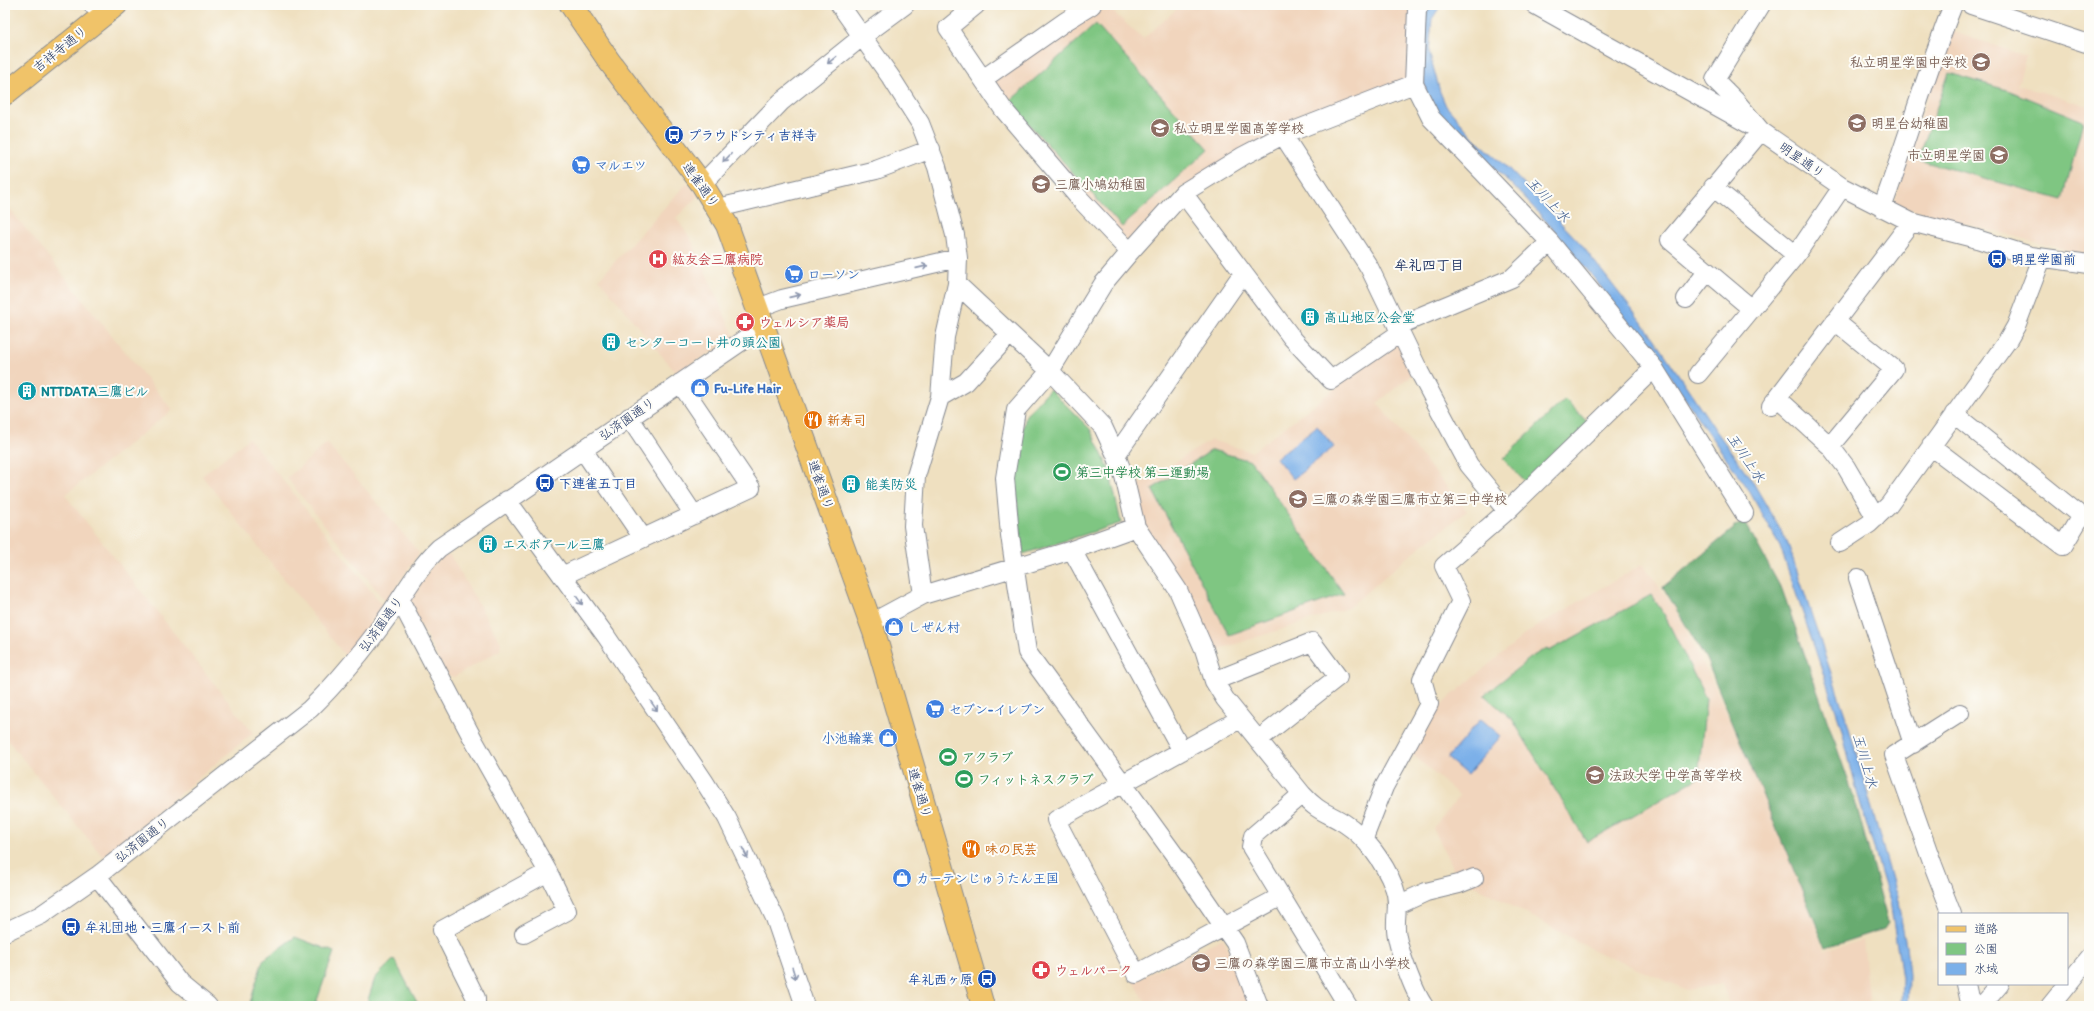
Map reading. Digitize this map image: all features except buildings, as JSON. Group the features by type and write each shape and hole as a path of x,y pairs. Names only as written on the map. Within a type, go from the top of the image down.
{"main road":[{"name":"連雀通り","path":"572,5 608,61 702,184 718,208 739,254 871,623 983,1006"},
{"name":"吉祥寺通り","path":"5,94 103,9"}],"street":[{"path":"840,5 863,36 920,123 931,149 955,235 958,258 958,284 945,337 940,397 916,476 913,531 923,595"},
{"path":"702,184 782,102 863,36 905,5"},
{"path":"976,5 948,28 1003,109 1079,198 1130,252"},
{"path":"983,79 1066,21 1092,5"},
{"path":"1420,5 1418,10 1414,84 1431,118 1550,242 1654,368 1744,513"},
{"name":"明星通り","path":"1535,5 1761,131 1842,187 1911,222 2042,258 2089,264"},
{"path":"1752,308 1670,240 1761,131 1735,100 1715,80 1761,5"},
{"path":"1882,208 1912,127 1935,50 1953,5"},
{"path":"1971,5 2089,44"},
{"path":"1259,1006 1235,943 1123,784 1027,652 1014,568 1005,478 1016,410 1050,371 1103,284 1183,193 1243,156 1283,135 1414,84"},
{"path":"1283,135 1369,267 1386,300 1398,330 1469,465 1507,511"},
{"path":"718,208 876,170 931,149"},
{"path":"1713,187 1796,255"},
{"path":"1698,374 1796,255 1842,187"},
{"path":"1183,193 1292,338 1331,380 1398,330 1512,278 1550,242"},
{"path":"1876,518 1846,467 1830,446 1774,402 1911,222"},
{"name":"弘済園通り","path":"5,932 41,915 97,876 310,709 337,682 365,649 426,561 439,548 680,383 782,299 958,258"},
{"path":"1840,543 1869,524 1889,505 2012,333 2042,258"},
{"path":"1686,299 1707,272"},
{"path":"1116,455 1243,273"},
{"path":"958,284 1050,371 1102,426 1116,455 1136,526 1178,590 1204,649 1214,681 1225,699 1302,794 1319,811 1343,822 1364,838 1382,863 1394,886 1398,905 1396,929 1398,941 1412,982 1424,1006"},
{"path":"1830,446 1894,369 1835,321"},
{"path":"940,397 966,382 1010,334"},
{"path":"1364,838 1384,787 1429,704 1422,679 1461,601 1444,566 1507,511 1654,368"},
{"path":"562,576 751,488 680,383"},
{"path":"1931,446 2063,546 2081,516 1954,414"},
{"path":"629,417 694,515"},
{"path":"583,450 643,538"},
{"path":"507,500 693,764 727,818 772,912 805,1006"},
{"path":"871,623 923,595 1072,550 1136,526"},
{"path":"1072,550 1182,751"},
{"path":"1858,578 1913,744"},
{"path":"400,600 474,741 548,872 567,911 524,934"},
{"path":"1214,681 1312,642 1338,677 1258,740"},
{"path":"1952,913 1933,866 1894,755 1960,713"},
{"path":"1240,719 1056,820 1136,974 1280,897"},
{"path":"1302,794 1253,836 1251,847 1280,897 1348,1006"},
{"path":"476,1006 476,998 442,930 548,872"},
{"path":"97,876 180,983 208,1006"},
{"path":"1398,905 1426,892 1459,884 1474,878"},
{"path":"2068,979 2089,958"},
{"path":"1966,985 1969,998 1976,1006"},
{"path":"1981,1006 1999,985"},
{"path":"2050,1006 2060,987"}],"shaded area":[{"name":"私立明星学園高等学校","path":"1181,5 1414,5 1407,79 1179,189 1127,241 988,83 1086,13 1110,9 1143,39"},
{"name":"市立明星学園","path":"1948,30 2026,56 2018,85 2089,106 2089,256 1894,205"},
{"name":"紘友会三鷹病院","path":"687,183 699,195 676,218 691,239 735,338 676,373 599,279"},
{"path":"5,203 172,410 65,495 253,733 103,857 5,737"},
{"name":"三鷹の森学園三鷹市立第三中学校","path":"1396,342 1414,373 1377,403 1467,511 1416,550 1348,608 1214,651 1186,586 1145,531 1135,487 1211,440 1252,452"},
{"path":"249,438 383,606 346,657 202,476"},
{"path":"327,443 419,553 386,602 287,478"},
{"path":"445,555 450,555 501,643 500,650 454,677 447,675 409,603 431,567"},
{"name":"法政大学 中学高等学校","path":"1643,564 1675,609 1714,685 1778,829 1825,951 1863,940 1870,1006 1730,1006 1722,984 1687,990 1593,950 1459,877 1454,871 1433,828 1460,796 1412,754 1444,702 1529,631"},
{"name":"三鷹の森学園三鷹市立高山小学校","path":"1223,938 1252,1006 1147,1006 1134,981"}],"green space":[{"path":"1096,24 1209,149 1122,227 1009,102"},
{"path":"1949,73 2010,91 2083,121 2063,200 1918,160"},
{"name":"第三中学校 第二運動場","path":"1050,389 1090,429 1109,469 1121,523 1023,554 1014,475 1026,415"},
{"path":"1565,399 1592,427 1530,487 1503,459"},
{"path":"1212,450 1251,461 1344,594 1229,635 1152,489"},
{"path":"1744,520 1783,592 1855,800 1888,923 1884,929 1826,948 1706,659 1663,587"},
{"path":"1651,595 1664,614 1706,699 1698,778 1587,842 1512,719 1484,695 1533,656 1547,648 1549,651"},
{"path":"295,937 334,952 315,1006 249,1006 263,960"},
{"path":"394,959 419,1006 366,1006 375,978"}],"water":[{"path":"1430,5 1441,5 1432,19 1429,52 1440,92 1446,106 1473,137 1507,167 1580,243 1654,338 1717,432 1751,479 1787,541 1847,721 1897,897 1906,945 1909,975 1908,1006 1901,1006 1902,978 1890,902 1857,792 1840,723 1780,546 1747,487 1706,430 1650,346 1642,342 1612,301 1548,223 1502,175 1456,136 1437,113 1429,100 1426,91 1422,66 1422,38 1426,14"},
{"path":"1317,426 1334,447 1293,479 1276,458"},
{"path":"1481,719 1501,736 1467,775 1447,758"}],"place":[{"name":"私立明星学園中学校","path":"1981,62"},
{"name":"明星台幼稚園","path":"1857,123"},
{"name":"私立明星学園高等学校","path":"1160,128"},
{"name":"プラウドシティ吉祥寺","path":"674,135"},
{"name":"市立明星学園","path":"1999,155"},
{"name":"マルエツ","path":"581,165"},
{"name":"三鷹小鳩幼稚園","path":"1041,184"},
{"name":"紘友会三鷹病院","path":"658,259"},
{"name":"明星学園前","path":"1997,259"},
{"name":"ローソン","path":"794,274"},
{"name":"高山地区公会堂","path":"1310,317"},
{"name":"ウェルシア薬局","path":"745,322"},
{"name":"センターコート井の頭公園","path":"611,342"},
{"name":"Fu-Life Hair","path":"700,388"},
{"name":"NTTDATA三鷹ビル","path":"27,391"},
{"name":"新寿司","path":"813,420"},
{"name":"第三中学校 第二運動場","path":"1062,472"},
{"name":"下連雀五丁目","path":"545,483"},
{"name":"能美防災","path":"851,484"},
{"name":"三鷹の森学園三鷹市立第三中学校","path":"1298,499"},
{"name":"エスポアール三鷹","path":"488,544"},
{"name":"しぜん村","path":"894,627"},
{"name":"セブン-イレブン","path":"935,709"},
{"name":"小池輪業","path":"888,738"},
{"name":"アクラブ","path":"948,757"},
{"name":"法政大学 中学高等学校","path":"1595,775"},
{"name":"フィットネスクラブ","path":"964,779"},
{"name":"味の民芸","path":"971,849"},
{"name":"カーテンじゅうたん王国","path":"902,878"},
{"name":"牟礼団地・三鷹イースト前","path":"71,927"},
{"name":"三鷹の森学園三鷹市立高山小学校","path":"1201,963"},
{"name":"ウェルパーク","path":"1041,970"},
{"name":"牟礼西ヶ原","path":"987,979"}],"district":[{"name":"牟礼四丁目","path":"1429,265"}],"water label":[{"name":"玉川上水","path":"1548,200"},
{"name":"玉川上水","path":"1746,458"},
{"name":"玉川上水","path":"1865,761"}]}
